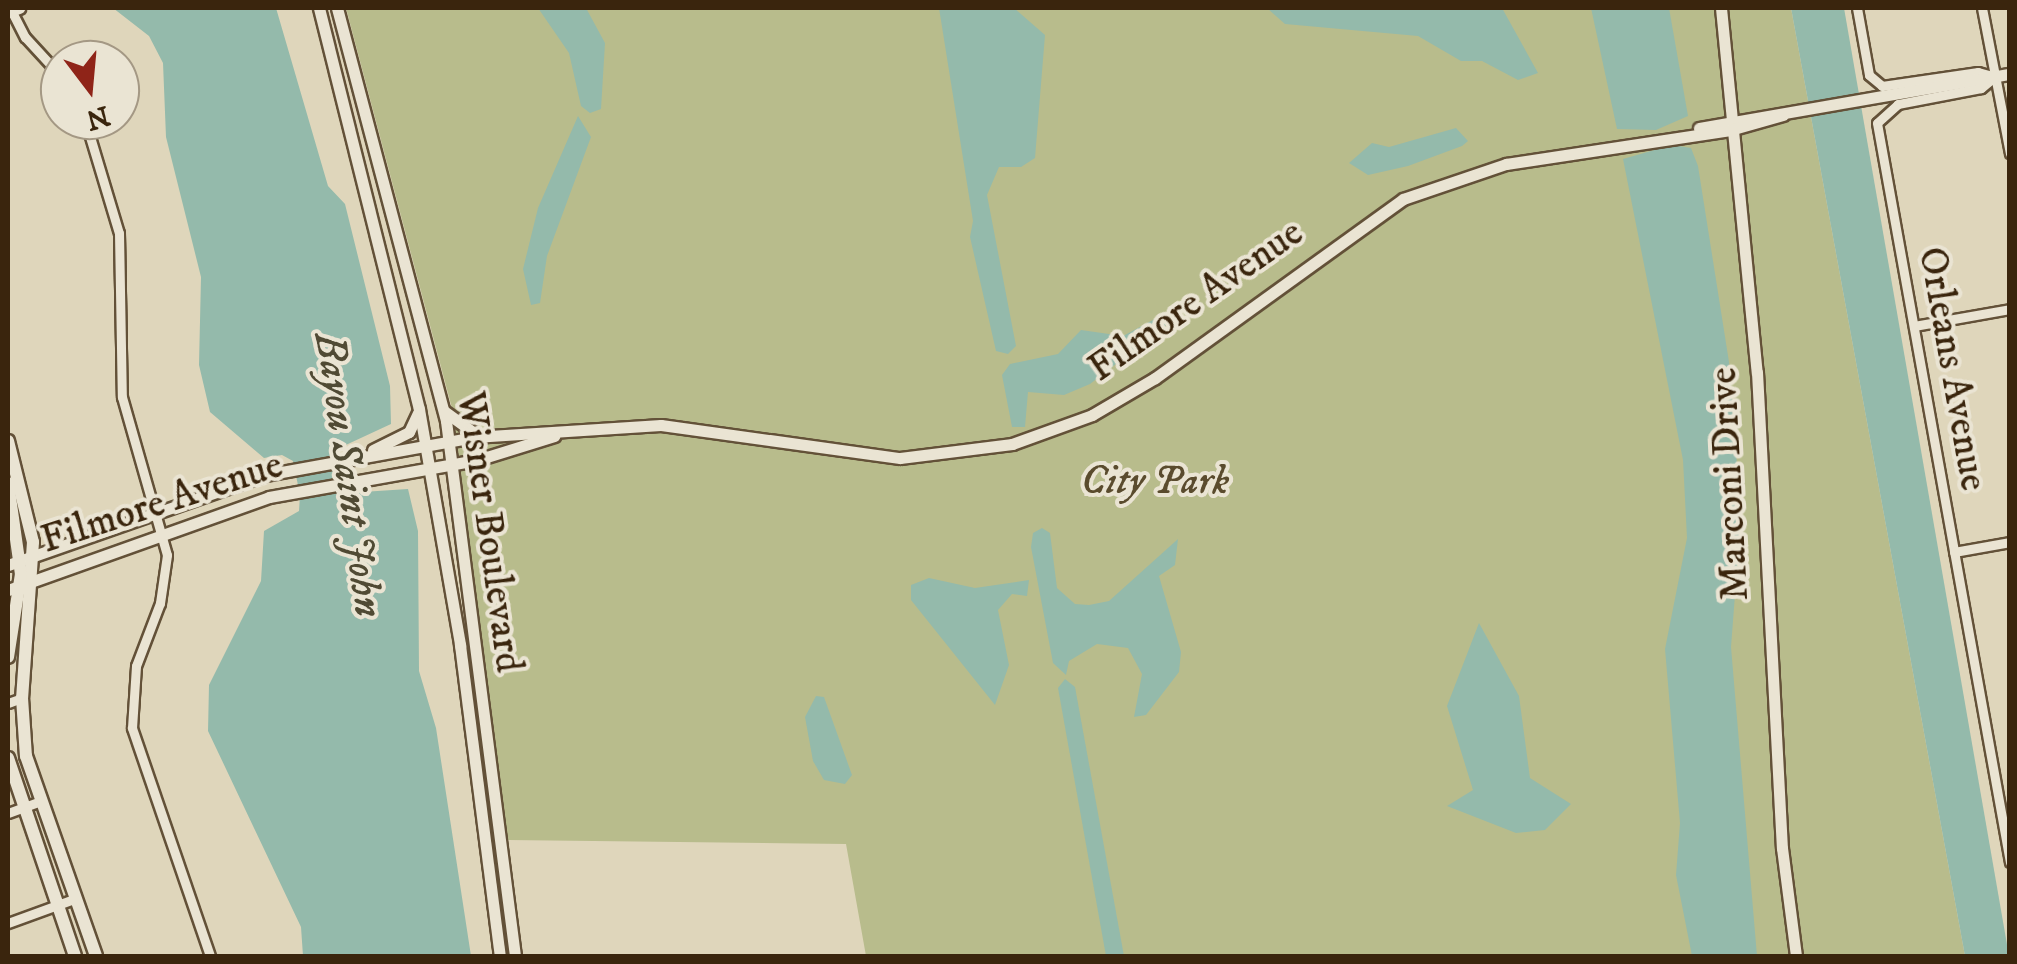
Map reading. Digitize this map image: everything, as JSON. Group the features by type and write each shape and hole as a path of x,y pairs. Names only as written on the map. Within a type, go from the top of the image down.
{"main road":[{"path":"8,656 28,504 9,450"},
{"path":"8,483 21,560 34,580 22,698 38,802 96,956"},
{"path":"8,758 14,811 74,956"}],"street":[{"name":"Wisner Boulevard","path":"319,8 419,409 435,495 500,956"},
{"name":"Wisner Boulevard","path":"337,8 450,441 458,487 463,574 515,956"},
{"name":"Marconi Drive","path":"1721,8 1758,372 1782,848 1796,956"},
{"path":"1857,8 1869,75 1882,86 1978,72 1995,76"},
{"path":"1982,8 2010,152"},
{"path":"12,9 25,37 40,54"},
{"name":"Filmore Avenue","path":"21,560 294,469 481,436 686,427 900,458 1012,444 1092,415 1155,378 1355,228 1404,199 1506,164 2010,74"},
{"name":"Orleans Avenue","path":"1995,76 1980,88 1898,104 1877,123 2010,862"},
{"path":"92,140 119,233 122,396 164,533 164,586 136,666 132,728 210,956"},
{"path":"1914,326 2010,309"},
{"path":"356,458 409,432 419,409"},
{"path":"444,410 481,436"},
{"name":"Filmore Avenue","path":"14,588 164,533 297,491 454,464 573,431"},
{"path":"458,487 490,455"},
{"path":"402,473 417,476 435,495"},
{"path":"1954,552 2010,542"},
{"path":"8,704 22,698"},
{"path":"1994,779 2010,776"},
{"path":"14,811 38,802"},
{"path":"8,924 74,899"}],"green space":[{"name":"City Park","path":"346,8 1791,8 1965,956 866,956 846,844 507,840 453,412"}],"shaded area":[{"path":"113,8 276,8 328,186 345,204 390,386 391,424 335,450 336,474 347,493 408,489 418,531 419,671 436,728 471,956 303,956 301,927 208,731 209,685 261,581 264,531 299,511 300,495 293,461 282,455 264,458 210,412 199,365 201,277 166,137 163,63 149,36"},
{"path":"538,8 586,8 605,43 601,109 590,113 581,106 569,53"},
{"path":"939,8 1014,8 1045,35 1035,158 1021,167 999,167 987,195 1016,346 1008,354 996,351 970,237 973,221"},
{"path":"1267,8 1502,8 1538,73 1518,80 1482,61 1461,61 1418,36 1285,24"},
{"path":"1591,8 1669,8 1688,116 1656,130 1617,129"},
{"path":"1791,8 1844,8 2009,956 1965,956"},
{"path":"578,116 591,137 547,256 540,303 531,305 523,269 538,208"},
{"path":"1456,128 1468,141 1462,146 1408,166 1368,175 1349,163 1372,143 1389,147"},
{"path":"1672,145 1691,148 1698,166 1729,362 1741,516 1731,647 1757,956 1692,956 1676,875 1680,823 1665,649 1687,538 1683,460 1623,159"},
{"path":"1166,313 1178,316 1090,384 1064,395 1028,392 1025,427 1012,427 1002,375 1010,364 1058,354 1081,330 1123,336"},
{"path":"1042,528 1050,533 1057,588 1075,604 1109,601 1178,539 1175,565 1159,576 1181,652 1179,672 1146,715 1134,717 1142,674 1128,648 1097,644 1069,661 1066,675 1053,663 1031,547 1033,533"},
{"path":"929,578 975,588 1029,580 1027,596 1012,594 998,610 1009,665 995,705 911,600 911,585"},
{"path":"1479,623 1519,696 1530,778 1571,804 1545,830 1516,833 1447,806 1473,790 1447,706"},
{"path":"1065,679 1075,687 1124,956 1106,956 1058,688"},
{"path":"816,696 824,697 852,775 845,784 824,780 813,761 805,717"}],"water label":[{"name":"Bayou Saint John","path":"348,475"}]}
